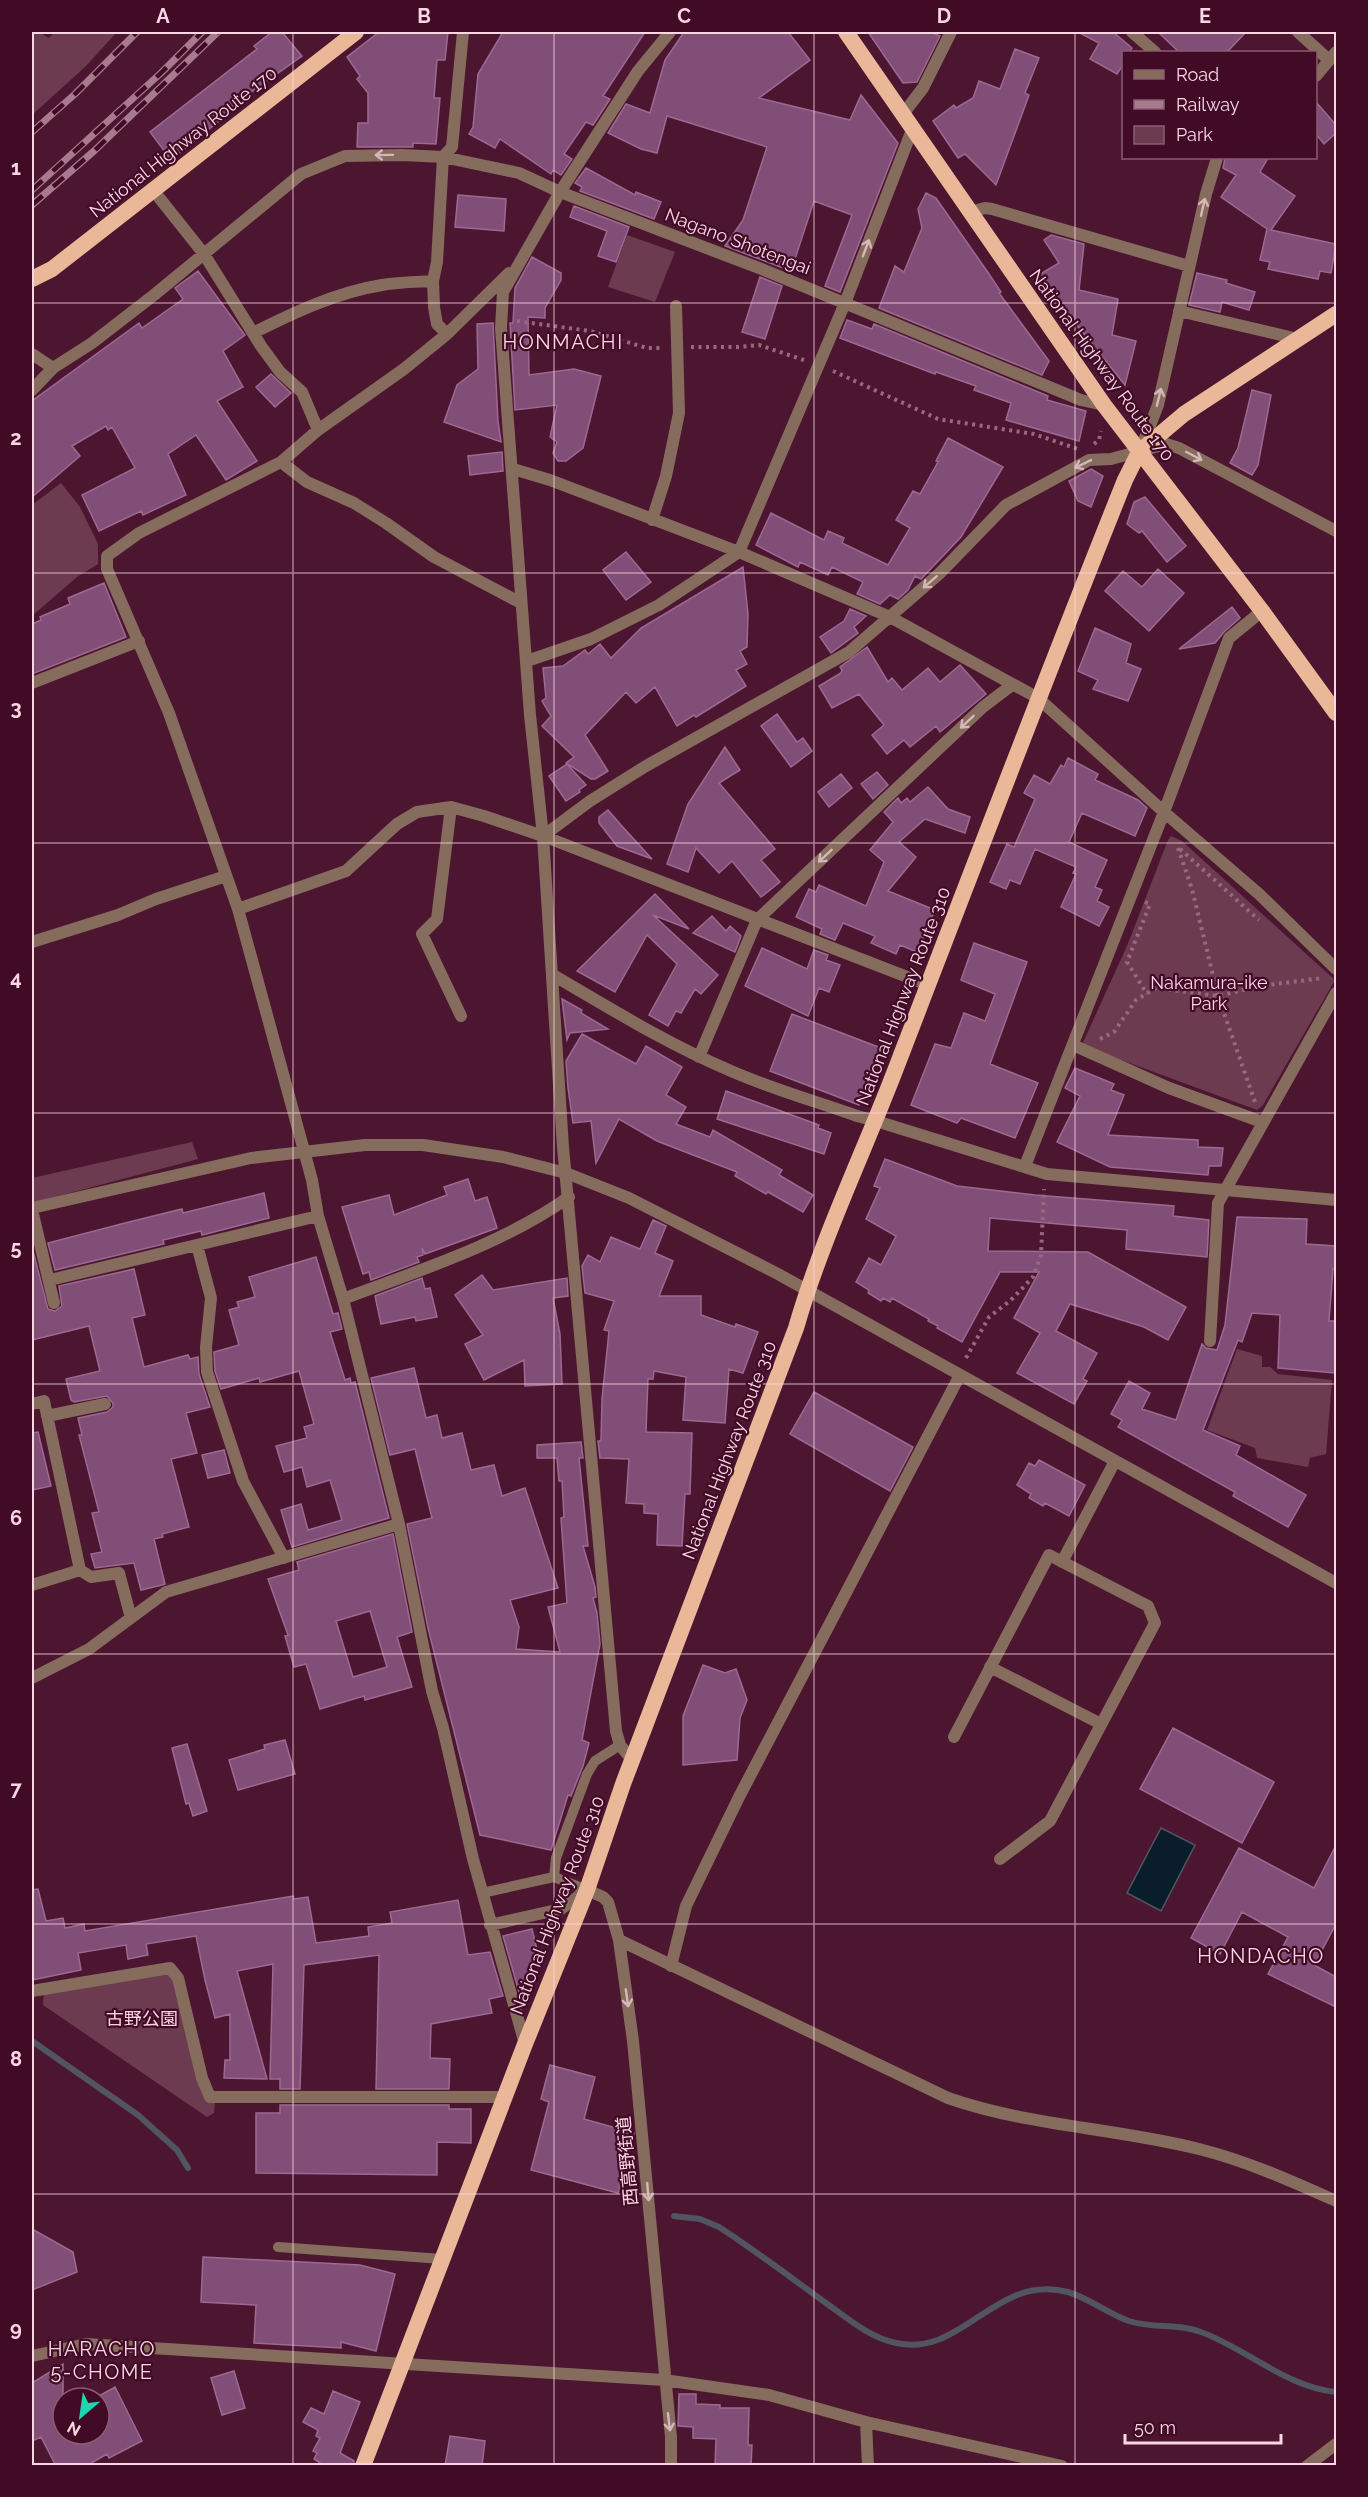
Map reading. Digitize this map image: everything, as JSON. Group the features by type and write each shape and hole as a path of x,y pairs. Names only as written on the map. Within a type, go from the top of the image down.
{"highway":[{"name":"National Highway Route 170","path":"32,279 52,269 153,190 306,80 356,32"},
{"name":"National Highway Route 170","path":"846,32 1104,405 1262,611 1336,713"},
{"path":"1139,452 1184,414 1336,314"},
{"name":"National Highway Route 310","path":"363,2466 525,2044 587,1890 632,1760 796,1328 807,1291 876,1121 1038,698 1125,480 1139,452"}],"street":[{"path":"447,334 437,324 433,281 437,262 443,157 452,147 463,32"},
{"path":"632,1760 620,1745 616,1731 604,1616 566,1173 543,836 530,715 501,328 503,292 516,266 560,192 638,71 670,32"},
{"path":"903,114 923,88 951,32"},
{"path":"1132,32 1154,51"},
{"path":"1298,32 1333,56 1317,75"},
{"path":"527,661 591,639 659,604 739,552 845,303 912,130"},
{"name":"Nagano Shotengai","path":"32,390 52,368 92,343 301,174 345,156 402,155 443,157 519,173 560,192 845,303 1081,400 1104,405"},
{"path":"1139,452 1158,405 1206,194 1217,159"},
{"path":"153,190 204,254 280,372 302,393 318,430"},
{"path":"970,212 985,208 992,209 1189,266"},
{"path":"516,266 447,334 404,369 318,430 281,462 139,533 107,556 108,569 195,783 238,909 312,1180 318,1216 343,1299 399,1524 432,1691 490,1925 525,2044"},
{"path":"253,333 297,312 343,296 382,285 433,281"},
{"path":"652,520 666,476 679,413 676,306"},
{"path":"1179,311 1298,339"},
{"path":"32,354 52,368"},
{"path":"543,836 590,801 646,766 849,652 939,574 1006,505 1089,460 1111,459 1166,444 1179,448 1336,531"},
{"path":"281,462 307,482 354,503 434,557 521,603"},
{"path":"513,469 550,480 739,552 890,617 1038,698 1259,894 1336,969"},
{"path":"1025,1166 1077,1047 1131,895 1228,638 1262,611"},
{"path":"32,683 139,641"},
{"path":"699,1057 757,920 976,714 1012,685"},
{"path":"451,807 437,919 422,934 461,1016"},
{"path":"238,909 346,871 397,824 417,812 451,807 543,836 928,985"},
{"path":"32,942 118,915 156,899 226,876"},
{"path":"553,975 646,1030 733,1072 857,1116 1047,1174 1336,1200"},
{"path":"1210,1341 1218,1203 1336,993"},
{"path":"1077,1047 1169,1088 1262,1122"},
{"path":"54,1303 32,1209 251,1158 365,1145 423,1145 503,1157 566,1173 629,1198 807,1291 1336,1584"},
{"path":"343,1299 477,1248 544,1215 569,1197"},
{"path":"50,1280 318,1216"},
{"path":"197,1245 211,1298 206,1347 207,1372 243,1481 284,1558"},
{"path":"671,1966 686,1906 793,1692 960,1375"},
{"path":"32,1404 44,1401 80,1570 91,1577 119,1573 131,1618"},
{"path":"47,1416 105,1404"},
{"path":"1062,1562 1115,1461"},
{"path":"32,1678 89,1649 166,1592 399,1524"},
{"path":"954,1737 1049,1555 1148,1606 1155,1623 1050,1821 1000,1859"},
{"path":"32,1585 80,1570"},
{"path":"990,1667 1101,1724"},
{"path":"490,1925 561,1909 587,1890"},
{"name":"西高野街道","path":"587,1890 603,1897 608,1902 620,1940 634,2053 671,2438 671,2466"},
{"path":"620,1940 948,2098 983,2110 1199,2149 1257,2166 1336,2201"},
{"path":"32,1991 170,1968 178,1978 202,2078 210,2097 505,2097"},
{"path":"32,2356 86,2344 664,2380 769,2395 866,2422 1062,2466"},
{"path":"866,2422 868,2466"},
{"path":"1306,2466 1316,2462 1336,2444"}],"lane":[{"path":"554,1877 556,1858 587,1774 595,1761 620,1745"},
{"path":"482,1893 554,1877 587,1890"},
{"path":"278,2247 442,2259"}],"path":[{"path":"1081,400 1102,431 1099,440 1092,446"},
{"path":"1178,848 1192,889 1218,996 1262,1122"},
{"path":"1131,895 1150,904 1127,962 1147,994"},
{"path":"1077,1047 1114,1032 1136,1000 1156,988 1218,996 1260,986 1325,978"},
{"path":"966,1358 989,1317 1011,1300 1033,1277 1041,1255 1044,1189"}],"green space":[{"path":"32,32 39,32 49,38 55,32 117,32 85,67 32,115"},
{"path":"627,235 675,252 655,302 608,287"},
{"path":"61,483 80,507 98,544 98,564 77,577 32,616 32,505"},
{"name":"Nakamura-ike Park","path":"1171,836 1182,841 1335,980 1263,1105 1257,1110 1094,1050 1080,1049 1127,946"},
{"path":"192,1142 198,1159 32,1203 32,1178"},
{"path":"1237,1349 1262,1356 1262,1367 1270,1367 1278,1374 1332,1380 1326,1454 1310,1458 1308,1467 1257,1458 1255,1448 1207,1430"},
{"name":"古野公園","path":"170,1968 215,2102 214,2113 207,2117 43,2005 44,1991"}],"water":[{"path":"1161,1828 1195,1845 1161,1911 1127,1893"}],"building":[{"path":"272,32 282,32 302,56 243,98 245,100 171,160 150,132 257,49 254,46"},
{"path":"379,32 448,32 445,60 437,60 434,98 440,98 436,144 413,143 413,147 357,147 358,123 368,123 368,93 357,79 360,76 347,57"},
{"path":"503,32 645,32 603,96 610,99 593,125 586,122 564,154 572,159 561,175 553,170 551,174 500,139 495,148 469,134 473,127 478,74"},
{"path":"684,32 788,32 810,60 759,98 850,120 861,95 898,143 840,292 825,286 852,215 814,201 791,271 725,246 743,220 767,147 667,116 657,153 641,149 608,133 626,104 650,113 665,60"},
{"path":"868,32 930,32 940,36 917,82 903,83"},
{"path":"1078,32 1113,32 1132,48 1130,51 1122,51 1122,66 1117,74 1090,59 1099,43"},
{"path":"1158,32 1246,32 1228,51 1178,51"},
{"path":"1015,49 1039,58 1025,93 1029,95 996,185 965,154 958,158 933,121 954,105 956,108 973,98 979,81 1000,89"},
{"path":"1317,103 1336,125 1336,133 1324,144 1317,135"},
{"path":"1225,159 1267,159 1260,172 1295,196 1271,230 1336,244 1331,273 1320,271 1318,279 1268,269 1270,262 1260,260 1267,229 1221,197 1236,175 1223,168"},
{"path":"586,168 635,195 636,192 661,202 654,219 580,191 582,187 575,183"},
{"path":"926,193 936,198 1001,292 999,293 1049,361 1042,375 879,308 895,266 904,272 922,228 918,209"},
{"path":"458,195 506,199 504,231 455,227"},
{"path":"574,206 629,227 616,262 598,256 607,231 570,217"},
{"path":"1051,235 1084,244 1079,290 1118,299 1112,335 1136,341 1125,385 1037,276 1059,263 1044,240"},
{"path":"532,257 561,273 561,280 545,308 545,318 528,317 529,375 574,369 601,376 583,448 566,461 558,461 553,453 557,442 550,437 557,405 515,410 510,323 513,323 515,288"},
{"path":"198,271 245,335 223,351 243,387 217,401 257,461 226,480 196,435 168,454 186,495 143,515 141,511 99,531 82,495 135,468 112,427 108,430 106,426 72,446 80,456 32,497 32,401 139,323 142,328 183,299 175,288"},
{"path":"1197,273 1227,280 1226,283 1255,292 1249,310 1222,302 1220,312 1189,305"},
{"path":"760,277 782,286 765,339 742,332"},
{"path":"847,320 872,329 874,324 1048,396 1047,400 1086,411 1079,441 1006,420 1011,403 974,390 976,386 936,372 935,374 840,338"},
{"path":"493,323 501,442 444,422 457,385 478,369 477,324"},
{"path":"271,374 291,393 275,407 256,387"},
{"path":"1252,390 1271,395 1258,465 1252,475 1230,463 1238,448"},
{"path":"948,438 1003,467 961,537 921,579 915,576 908,590 898,599 890,595 880,604 857,594 863,582 832,567 828,575 800,562 798,567 756,545 771,513 824,540 828,531 844,538 842,543 888,565 910,528 896,520 913,491 920,494"},
{"path":"502,452 503,471 470,475 468,456"},
{"path":"1091,469 1103,476 1091,507 1078,501 1069,481"},
{"path":"1145,497 1186,546 1167,562 1142,531 1139,533 1127,524 1134,502"},
{"path":"626,552 651,582 626,600 603,570"},
{"path":"743,567 748,614 747,647 740,651 747,664 736,670 746,686 677,726 655,687 636,703 626,692 585,735 608,771 591,779 566,763 574,757 542,726 551,716 542,701 546,698 543,668 563,666 585,650 588,654 600,644 611,658 641,628"},
{"path":"1158,569 1184,593 1149,631 1105,591 1123,571 1142,587"},
{"path":"104,583 126,637 32,674 32,624 41,620 40,617 70,604 68,598"},
{"path":"1232,607 1240,618 1215,643 1179,649"},
{"path":"850,609 866,616 854,627 858,633 831,653 820,637 844,621"},
{"path":"1095,628 1131,644 1126,663 1141,669 1128,701 1093,689 1098,680 1078,671"},
{"path":"867,647 888,682 892,678 902,690 928,668 940,682 960,665 986,694 940,732 936,726 910,747 904,740 887,754 872,735 884,725 859,694 832,708 819,686 841,673 840,667"},
{"path":"777,714 797,742 803,738 812,751 791,767 761,726"},
{"path":"725,747 740,770 719,783 775,849 761,860 780,882 761,897 732,861 719,873 696,848 688,872 667,864 688,804"},
{"path":"1068,758 1098,774 1095,780 1138,800 1147,808 1135,836 1082,813 1069,842 1107,860 1095,887 1102,890 1097,901 1109,907 1099,926 1061,907 1076,874 1073,873 1076,867 1035,849 1020,884 1010,880 1006,889 990,882 1007,844 1014,847 1035,799 1024,793 1034,775 1050,784 1061,765 1064,767"},
{"path":"567,764 586,785 566,801 549,776"},
{"path":"877,772 888,785 873,799 861,784"},
{"path":"841,774 852,788 829,807 818,792"},
{"path":"928,787 948,809 970,817 965,833 925,819 899,842 916,857 888,891 935,910 917,952 900,945 896,954 871,943 875,936 843,923 835,940 820,934 822,929 796,917 809,889 816,892 819,885 866,906 884,862 870,850 893,822 884,812 898,798 901,803 907,798 910,802"},
{"path":"608,810 652,859 617,846 599,823 599,817"},
{"path":"655,894 689,929 653,915 718,975 701,994 695,989 681,1013 676,1011 668,1026 649,1015 677,964 647,935 615,992 577,971"},
{"path":"712,916 726,931 730,926 741,936 735,952 693,933"},
{"path":"974,943 1027,962 990,1064 1038,1083 1015,1138 961,1118 957,1123 911,1105 935,1044 951,1048 964,1013 985,1021 995,994 961,980"},
{"path":"762,948 807,969 814,950 828,955 826,960 840,965 829,992 819,988 808,1016 745,986"},
{"path":"562,999 608,1029 570,1033 567,1040"},
{"path":"792,1014 881,1048 859,1105 770,1071"},
{"path":"582,1034 636,1064 646,1046 682,1067 666,1095 686,1107 676,1124 710,1137 713,1130 782,1170 779,1175 813,1195 803,1212 735,1176 737,1172 657,1141 619,1119 596,1163 591,1121 573,1123 568,1088 566,1061"},
{"path":"1075,1068 1114,1084 1111,1090 1124,1095 1108,1135 1198,1140 1198,1147 1223,1148 1221,1166 1209,1166 1208,1175 1110,1167 1057,1142 1080,1096 1065,1088"},
{"path":"726,1091 819,1125 818,1128 831,1133 824,1154 717,1119"},
{"path":"885,1159 957,1186 1035,1195 1174,1206 1173,1216 1209,1220 1207,1257 1126,1249 1127,1230 990,1218 988,1251 1088,1252 1186,1307 1168,1340 1144,1327 1070,1304 1056,1331 1097,1353 1083,1379 1087,1381 1074,1404 1017,1373 1040,1333 1014,1318 1039,1272 1000,1272 962,1342 937,1328 938,1326 928,1321 929,1319 892,1298 890,1302 883,1298 881,1301 856,1282 869,1258 881,1265 896,1236 866,1219 880,1188 874,1186"},
{"path":"468,1179 475,1201 487,1197 497,1228 425,1254 422,1248 423,1255 417,1257 419,1262 371,1280 369,1272 363,1274 342,1207 389,1195 394,1215 447,1195 444,1187"},
{"path":"264,1193 269,1218 202,1235 201,1231 163,1240 164,1244 55,1270 48,1243 182,1209 183,1213"},
{"path":"1237,1217 1307,1219 1306,1244 1336,1246 1336,1269 1333,1269 1329,1321 1336,1321 1335,1373 1278,1368 1280,1315 1252,1313 1242,1342 1238,1340 1203,1430 1240,1446 1236,1455 1306,1495 1288,1527 1233,1496 1235,1492 1118,1427 1122,1420 1111,1414 1129,1381 1150,1393 1142,1409 1176,1420 1202,1344 1206,1348 1217,1350 1225,1325"},
{"path":"653,1220 666,1226 655,1253 673,1261 659,1296 701,1296 701,1315 758,1332 743,1373 729,1369 725,1423 683,1420 686,1377 654,1371 653,1379 648,1379 646,1432 692,1433 690,1494 685,1494 682,1546 657,1545 658,1514 644,1513 644,1504 626,1503 629,1459 600,1458 598,1441 601,1441 602,1399 609,1331 604,1330 614,1301 585,1293 582,1266 588,1255 600,1262 611,1237 640,1249"},
{"path":"32,1247 48,1309 55,1311 62,1306 59,1286 134,1269 145,1315 132,1318 144,1367 188,1355 190,1359 198,1357 199,1374 210,1407 186,1413 197,1453 171,1459 189,1527 162,1534 163,1537 154,1539 165,1584 141,1590 134,1563 95,1568 91,1554 102,1552 92,1513 99,1512 79,1435 82,1435 78,1418 107,1412 113,1407 113,1403 107,1396 74,1402 71,1400 66,1379 100,1371 89,1326 32,1340"},
{"path":"316,1257 333,1314 338,1313 342,1329 330,1332 345,1380 350,1378 351,1383 355,1382 389,1518 292,1547 281,1510 301,1504 308,1530 342,1520 330,1480 307,1487 302,1467 284,1472 276,1446 307,1438 304,1427 314,1424 299,1371 260,1382 259,1378 221,1389 215,1371 214,1352 239,1345 229,1310 239,1307 237,1302 255,1297 249,1277"},
{"path":"482,1275 493,1290 567,1278 568,1296 553,1298 560,1334 562,1384 525,1386 524,1360 484,1380 465,1344 483,1335 455,1295"},
{"path":"422,1278 425,1289 430,1288 437,1317 416,1321 415,1317 381,1324 375,1296"},
{"path":"414,1368 426,1418 437,1415 442,1438 462,1433 471,1470 494,1465 502,1496 525,1488 558,1588 510,1600 519,1627 516,1649 560,1652 548,1607 567,1603 561,1518 564,1517 562,1481 559,1481 557,1458 537,1458 537,1445 581,1442 583,1458 579,1458 588,1546 583,1546 595,1587 596,1597 593,1598 600,1644 582,1740 589,1743 571,1796 568,1795 551,1850 480,1835 428,1628 407,1524 432,1518 415,1449 390,1455 371,1378"},
{"path":"814,1392 913,1447 890,1491 790,1434"},
{"path":"38,1432 51,1486 32,1490 32,1433"},
{"path":"224,1450 230,1473 208,1478 202,1455"},
{"path":"1039,1460 1085,1485 1069,1516 1045,1503 1043,1506 1029,1498 1031,1494 1017,1485 1029,1463 1035,1466"},
{"path":"393,1534 412,1632 397,1637 412,1687 365,1700 364,1696 320,1709 306,1664 294,1667 285,1636 288,1635 268,1579 299,1570 297,1562","holes":["370,1611 387,1667 353,1677 336,1621"]},
{"path":"703,1665 725,1673 736,1669 747,1700 740,1718 737,1760 683,1765 683,1716"},
{"path":"1173,1728 1274,1782 1242,1843 1140,1789"},
{"path":"285,1740 295,1774 238,1790 229,1760 265,1749 264,1745"},
{"path":"187,1744 207,1811 193,1816 189,1803 186,1804 172,1748"},
{"path":"1336,1845 1336,1924 1314,1965 1336,1977 1336,2007 1268,1974 1288,1937 1242,1912 1220,1954 1191,1938 1239,1848 1314,1888"},
{"path":"38,1889 46,1921 63,1918 65,1928 84,1924 85,1931 293,1896 294,1899 308,1897 316,1943 369,1936 368,1927 392,1923 390,1912 458,1900 468,1955 490,1952 503,1996 489,1999 492,2013 431,2024 430,2058 450,2059 449,2089 376,2089 379,1955 304,1965 300,2089 280,2089 280,2079 270,2079 273,1964 237,1971 267,2079 224,2078 225,2060 230,2060 230,2014 215,2018 196,1936 146,1944 148,1955 128,1959 126,1945 78,1953 81,1970 32,1980 32,1890"},
{"path":"532,1929 537,1950 522,1992 519,1992 503,1936"},
{"path":"550,2065 595,2077 584,2119 634,2133 618,2193 531,2170 549,2102 541,2099"},
{"path":"280,2105 449,2105 449,2109 471,2109 471,2143 437,2142 437,2175 256,2173 256,2113 280,2113"},
{"path":"32,2229 73,2252 77,2272 32,2290"},
{"path":"203,2257 360,2265 395,2274 376,2351 341,2342 341,2348 254,2343 256,2305 201,2302"},
{"path":"63,2364 63,2386 51,2386 51,2446 111,2446 111,2389 115,2387 142,2441 109,2458 107,2454 86,2466 56,2466 41,2437 32,2441 32,2383"},
{"path":"234,2371 245,2408 222,2415 211,2378"},
{"path":"333,2391 360,2402 340,2453 354,2461 353,2466 325,2466 314,2459 317,2453 313,2451 320,2438 316,2436 318,2430 303,2422 311,2408 324,2414"},
{"path":"679,2394 696,2394 696,2404 720,2405 720,2408 749,2408 748,2445 752,2445 751,2466 715,2466 716,2439 693,2438 693,2427 678,2426"},
{"path":"450,2436 485,2441 482,2466 445,2466"}],"waterway":[{"path":"32,2041 138,2115 177,2150 188,2168"},
{"path":"674,2216 700,2219 719,2227 851,2321 877,2337 896,2343 920,2344 941,2339 999,2304 1020,2294 1042,2289 1068,2292 1129,2321 1193,2329 1218,2339 1300,2383 1336,2392"}],"railway":[{"path":"32,132 75,94 137,32"},
{"path":"32,190 161,73 202,32"},
{"path":"32,205 94,151 218,32"}],"district":[{"name":"HONMACHI","path":"563,342"},
{"name":"HONDACHO","path":"1261,1956"},
{"name":"HARACHO 5-CHOME","path":"102,2360"}]}
